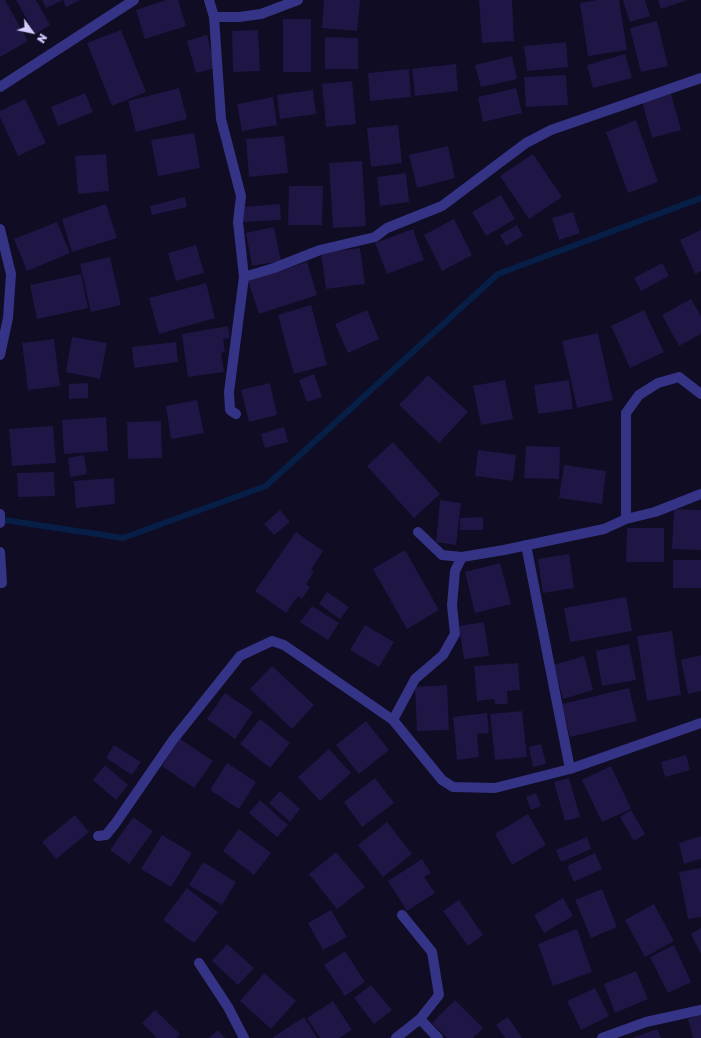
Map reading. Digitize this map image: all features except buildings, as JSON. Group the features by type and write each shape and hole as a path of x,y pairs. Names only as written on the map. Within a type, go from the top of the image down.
{"street":[{"path":"0,87 134,0"},
{"path":"209,0 214,17 221,119 241,196 238,222 244,277 230,392 230,410 236,414"},
{"path":"214,17 239,17 261,14 298,0"},
{"path":"244,277 274,268 320,250 375,237 387,228 442,206 526,142 559,128 701,78"},
{"path":"0,229 11,274 8,318 0,355"},
{"path":"626,519 626,413 639,395 658,383 665,381 679,378 701,394"},
{"path":"418,532 442,555 462,557 604,529 626,519 655,512 701,493"},
{"path":"0,515 0,523"},
{"path":"526,544 570,769"},
{"path":"0,552 2,583 0,583"},
{"path":"393,720 415,680 443,655 455,634 452,605 454,571 462,557"},
{"path":"98,836 106,835 115,824 173,740 240,656 272,641 284,645 393,720 442,780 453,787 495,788 570,769 701,723"},
{"path":"396,1038 420,1019 439,995 432,952 402,914"},
{"path":"199,963 228,1007 244,1038"},
{"path":"602,1038 646,1022 701,1010"},
{"path":"420,1019 438,1038"}],"waterway":[{"path":"0,524 4,520 123,538 266,486 498,274 701,198"}]}
